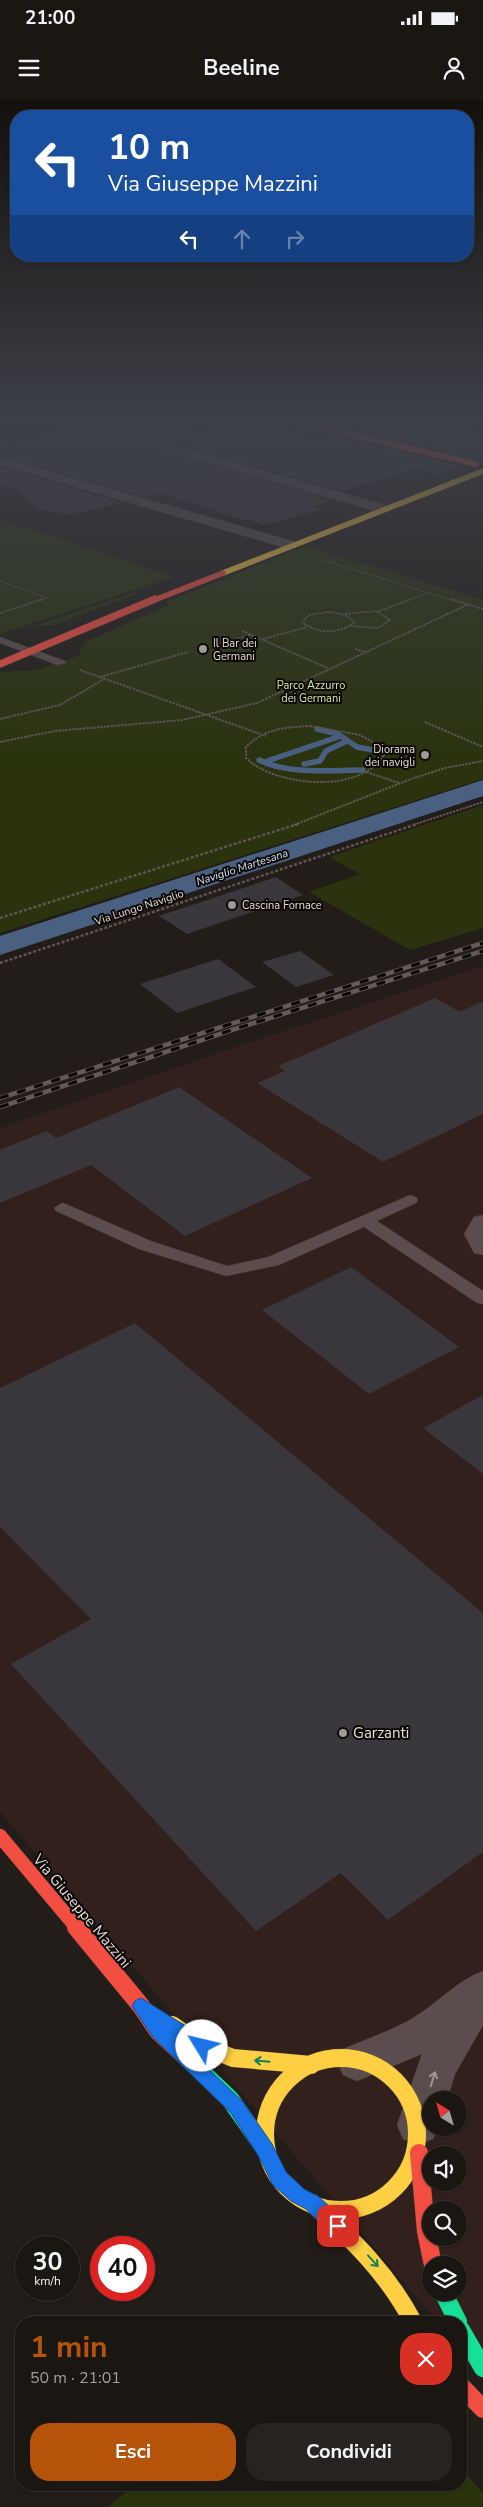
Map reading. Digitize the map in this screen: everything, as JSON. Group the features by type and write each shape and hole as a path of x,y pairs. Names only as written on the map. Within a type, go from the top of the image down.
{"street":[{"path":"249,535 288,547"},
{"path":"0,657 26,650 317,535"},
{"path":"0,664 26,650"},
{"name":"Via Giuseppe Mazzini","path":"0,1836 141,2006 158,2031 230,2099 266,2150"},
{"path":"357,2062 411,2040 429,2030 483,1989"},
{"path":"418,2137 435,2071 446,2049 483,1989"},
{"name":"Via Giuseppe Mazzini","path":"141,2006 202,2046 218,2053 250,2060 311,2065"},
{"name":"Via Giuseppe Mazzini","path":"409,2316 401,2297 375,2262 312,2203 298,2195 280,2178 271,2165 266,2150 264,2120 271,2099 290,2076 311,2065 333,2060 357,2062 378,2070 398,2084 411,2103 418,2137 426,2230 431,2256"},
{"name":"Via Giuseppe Mazzini","path":"312,2203 345,2209 377,2202 397,2188 407,2176 415,2163 418,2137"},
{"path":"448,2301 455,2316"},
{"path":"467,2340 483,2368"},
{"path":"467,2392 483,2409"}],"lane":[{"path":"0,640 61,663"},
{"path":"62,1208 145,1245 226,1272 273,1261 410,1200"},
{"path":"366,1221 483,1299"}],"path":[{"path":"288,547 483,609"},
{"path":"0,581 48,598 0,613"},
{"path":"376,612 430,592"},
{"path":"0,742 55,731 167,722 209,715 262,701 469,604"},
{"path":"262,640 308,627 330,630 350,626 373,628 389,623 388,617 376,612 359,611 344,614 331,612 311,614 302,621 308,627"},
{"path":"344,614 354,621 350,626"},
{"path":"242,631 330,669"},
{"path":"214,645 253,635"},
{"path":"355,649 367,652"},
{"path":"100,677 188,652"},
{"path":"61,663 264,735"},
{"path":"0,719 60,705 104,679"},
{"path":"425,722 483,747"},
{"path":"310,726 333,728 360,734 376,743 383,753 378,764 364,772 347,778 316,781 292,780 267,774 252,766 245,755 247,746 264,735 284,729 310,726"},
{"path":"0,918 298,824 399,783 435,771 483,761"},
{"path":"364,772 399,783"},
{"name":"Via Lungo Naviglio","path":"0,963 483,802"}],"shaded area":[{"path":"483,966 483,2375 467,2336 467,2316 433,2316 0,1812 0,1128 235,1047"}],"green space":[{"path":"0,535 47,535 174,577 0,634"},
{"name":"Parco Azzurro dei Germani","path":"306,546 483,600 483,779 0,933 0,672 37,670 78,656 85,642 169,605 166,602"},
{"path":"132,593 139,593 54,625 33,626"},
{"path":"483,805 483,928 410,950 309,892 360,874 329,857"},
{"path":"467,2475 483,2493 483,2507 107,2507 127,2491 467,2491"}],"water":[{"name":"Naviglio Martesana","path":"483,780 483,796 0,955 0,936"}],"building":[{"name":"Cascina Fornace","path":"276,877 303,895 187,934 159,916"},
{"path":"300,951 334,975 296,987 262,962"},
{"path":"218,959 256,987 177,1013 140,984"},
{"path":"435,998 460,1012 483,1001 483,1114 383,1162 257,1083 285,1071 278,1066"},
{"path":"179,1087 312,1178 185,1236 91,1165 0,1203 0,1150 47,1131 56,1138"},
{"path":"351,1267 459,1347 369,1394 262,1310"},
{"name":"Garzanti","path":"135,1323 483,1613 483,1852 388,1920 341,1873 256,1931 11,1664 91,1619 0,1527 0,1388"},
{"path":"483,1395 483,1474 423,1428"}],"waterway":[{"path":"317,729 341,736"},
{"path":"267,761 341,736"},
{"path":"341,736 357,747 373,750"},
{"path":"304,764 320,761 326,751 345,742"},
{"path":"259,760 271,765 296,770 363,770"}],"railway":[{"path":"0,1098 483,943"},
{"path":"0,1107 235,1029 483,951"}],"traffic: fast":[{"path":"187,2058 230,2099 265,2149"},
{"path":"448,2301 455,2316"},
{"path":"467,2340 483,2368"}],"traffic: slow":[{"path":"223,573 319,535"},
{"path":"172,2025 203,2046 233,2058 311,2065"},
{"path":"341,2058 356,2059 370,2064 395,2080 411,2105 416,2119 417,2134 416,2149 411,2163 395,2188 370,2204 356,2209 341,2210 326,2209 312,2204 287,2188 271,2163 266,2149 265,2134 266,2119 271,2105 287,2080 312,2064 326,2059 341,2058"},
{"path":"312,2203 369,2258 393,2288 410,2316"}],"traffic: jam":[{"path":"0,664 52,644 117,614 223,573"},
{"path":"0,1836 141,2006 158,2031 187,2058"},
{"path":"419,2153 426,2231 431,2256"},
{"path":"467,2392 483,2409"}],"place":[{"name":"Il Bar dei Germani","path":"203,649"},
{"name":"Diorama dei navigli","path":"425,755"},
{"name":"Cascina Fornace","path":"232,905"},
{"name":"Garzanti","path":"343,1733"}],"route":[{"path":"202,2046 141,2006 158,2031 237,2107 266,2150 271,2165 285,2184 298,2195 312,2203 338,2226"}]}
